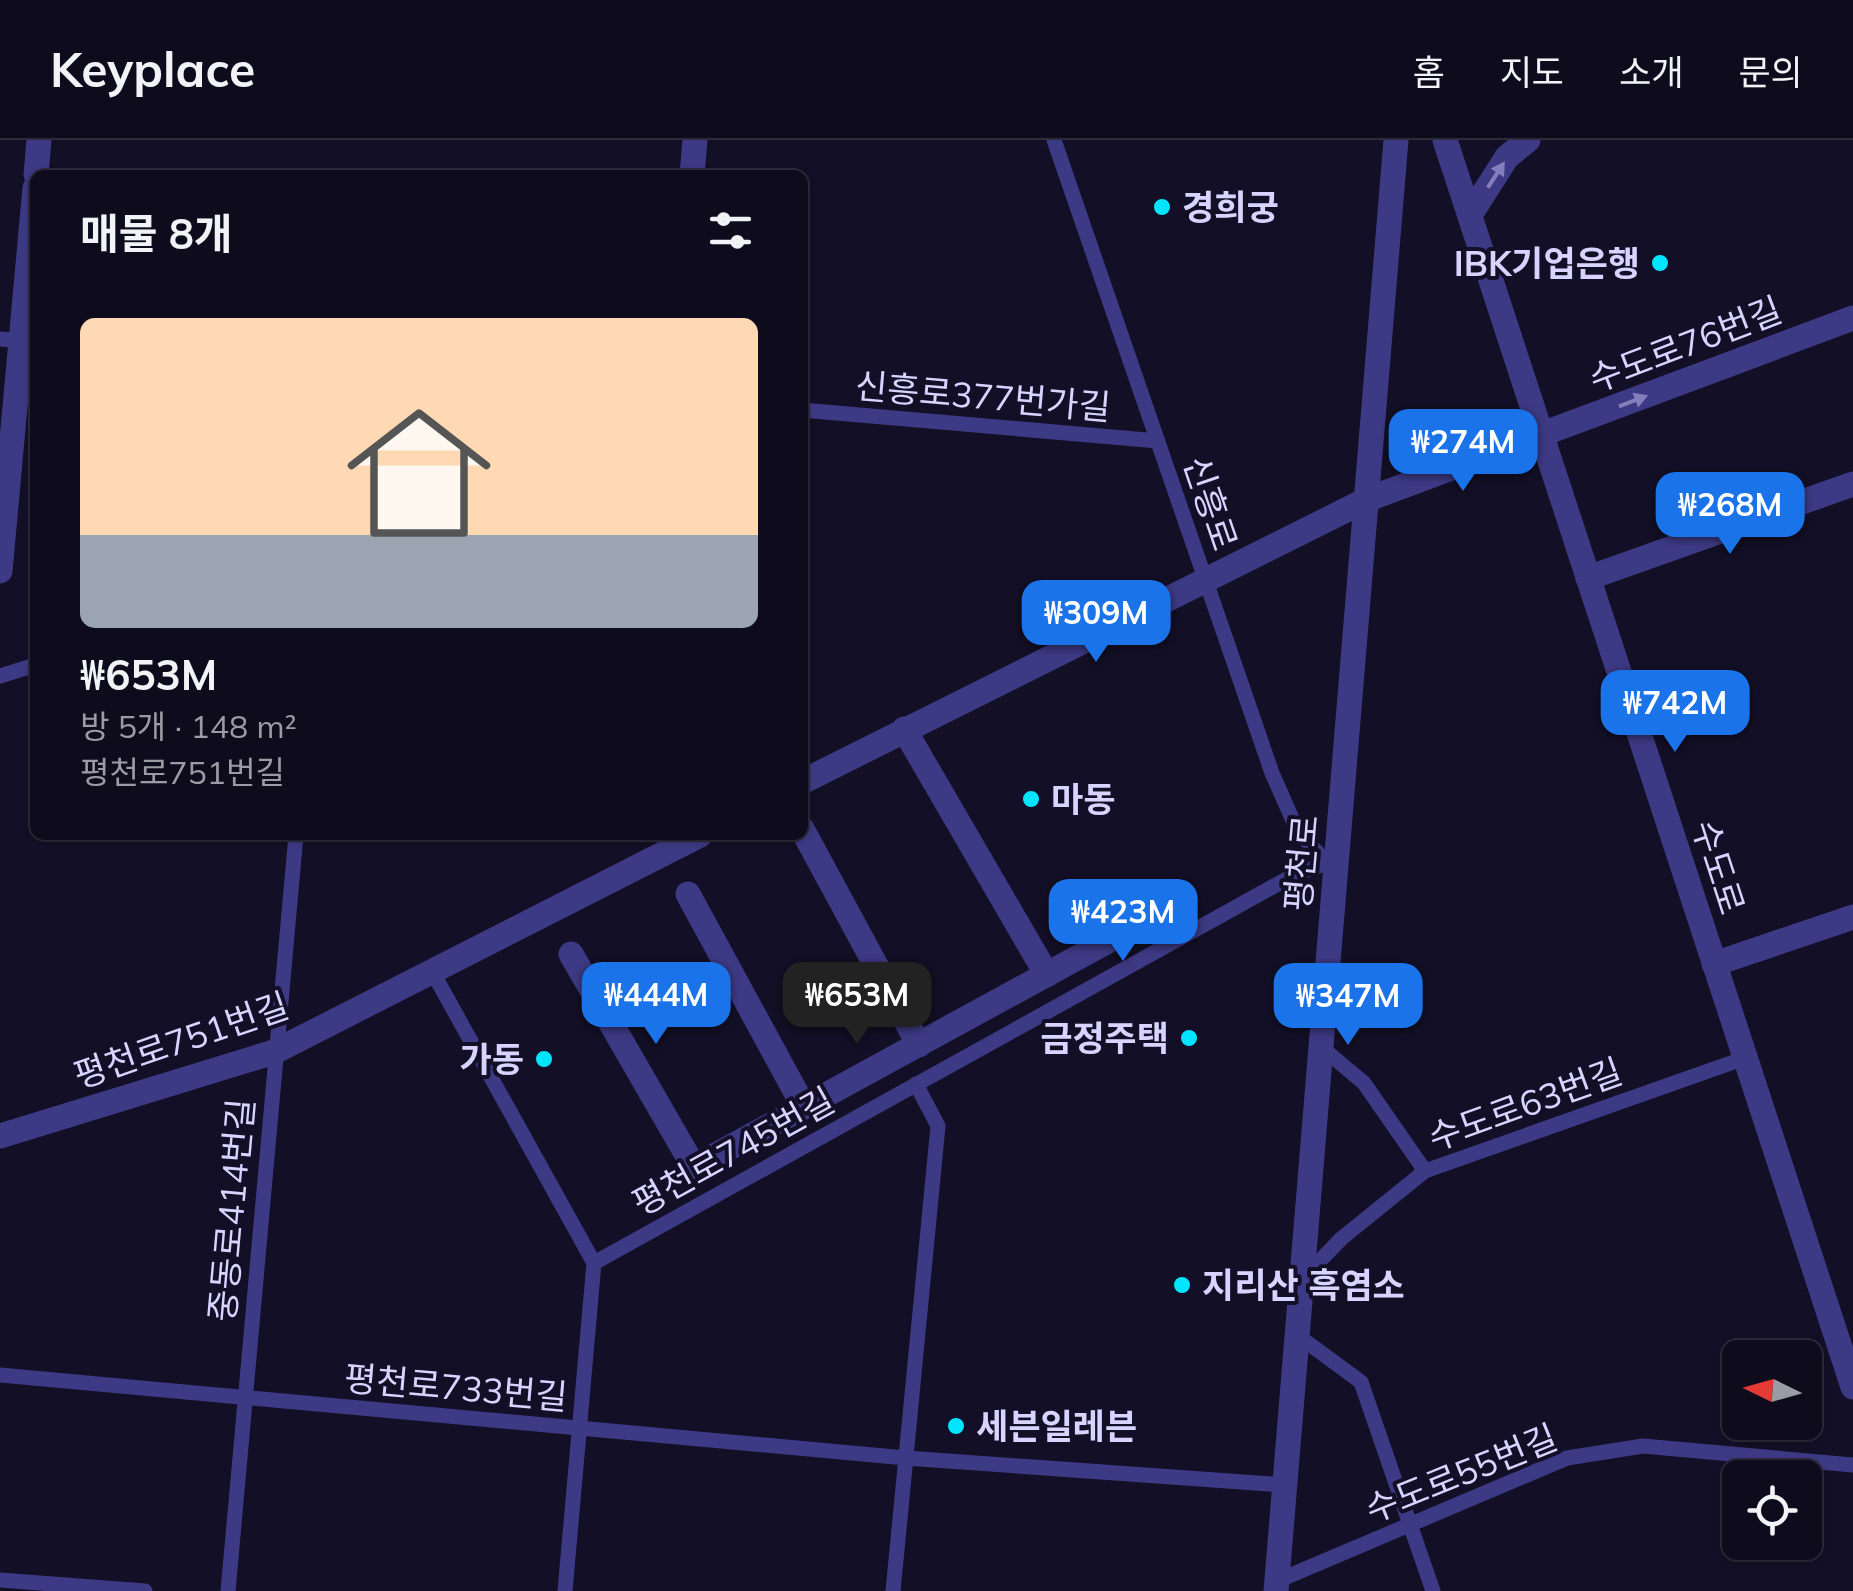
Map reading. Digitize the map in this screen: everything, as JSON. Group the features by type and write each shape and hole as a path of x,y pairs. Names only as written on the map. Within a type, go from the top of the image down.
{"street":[{"path":"36,170 39,140"},
{"path":"692,170 695,140"},
{"name":"평천로","path":"1276,1586 1321,1047 1330,867 1396,140"},
{"name":"수도로","path":"1445,140 1853,1387"},
{"path":"1470,216 1508,157 1528,140"},
{"path":"0,571 30,236"},
{"name":"수도로76번길","path":"1366,500 1853,318"},
{"path":"1588,578 1853,484"},
{"path":"808,779 1366,500"},
{"path":"904,729 1048,974"},
{"path":"645,840 649,861"},
{"name":"평천로751번길","path":"0,1136 274,1052 690,840"},
{"path":"808,840 919,1044"},
{"path":"688,894 804,1107"},
{"path":"571,954 694,1167 1172,906"},
{"path":"1714,964 1853,916"}],"lane":[{"name":"신흥로","path":"1054,140 1272,773 1298,832 1330,867"},
{"name":"신흥로377번가길","path":"808,411 1158,441"},
{"path":"0,676 30,667"},
{"name":"중동로414번길","path":"228,1591 295,840"},
{"name":"평천로745번길","path":"594,1263 1294,875 1330,867"},
{"path":"432,972 594,1263 565,1591"},
{"path":"1321,1047 1364,1083 1425,1171"},
{"name":"수도로63번길","path":"1301,1280 1342,1238 1425,1171 1745,1058"},
{"path":"893,1591 938,1126 916,1084"},
{"path":"1297,1335 1361,1382 1432,1591"},
{"name":"평천로733번길","path":"0,1375 906,1458 1284,1485"},
{"name":"수도로55번길","path":"1276,1586 1567,1458 1643,1446 1853,1465"},
{"path":"0,1580 145,1591"}],"place":[{"name":"경희궁","path":"1162,207"},
{"name":"IBK기업은행","path":"1660,263"},
{"name":"마동","path":"1031,799"},
{"name":"금정주택","path":"1189,1038"},
{"name":"가동","path":"544,1059"},
{"name":"지리산 흑염소","path":"1182,1285"},
{"name":"세븐일레븐","path":"956,1426"}]}
